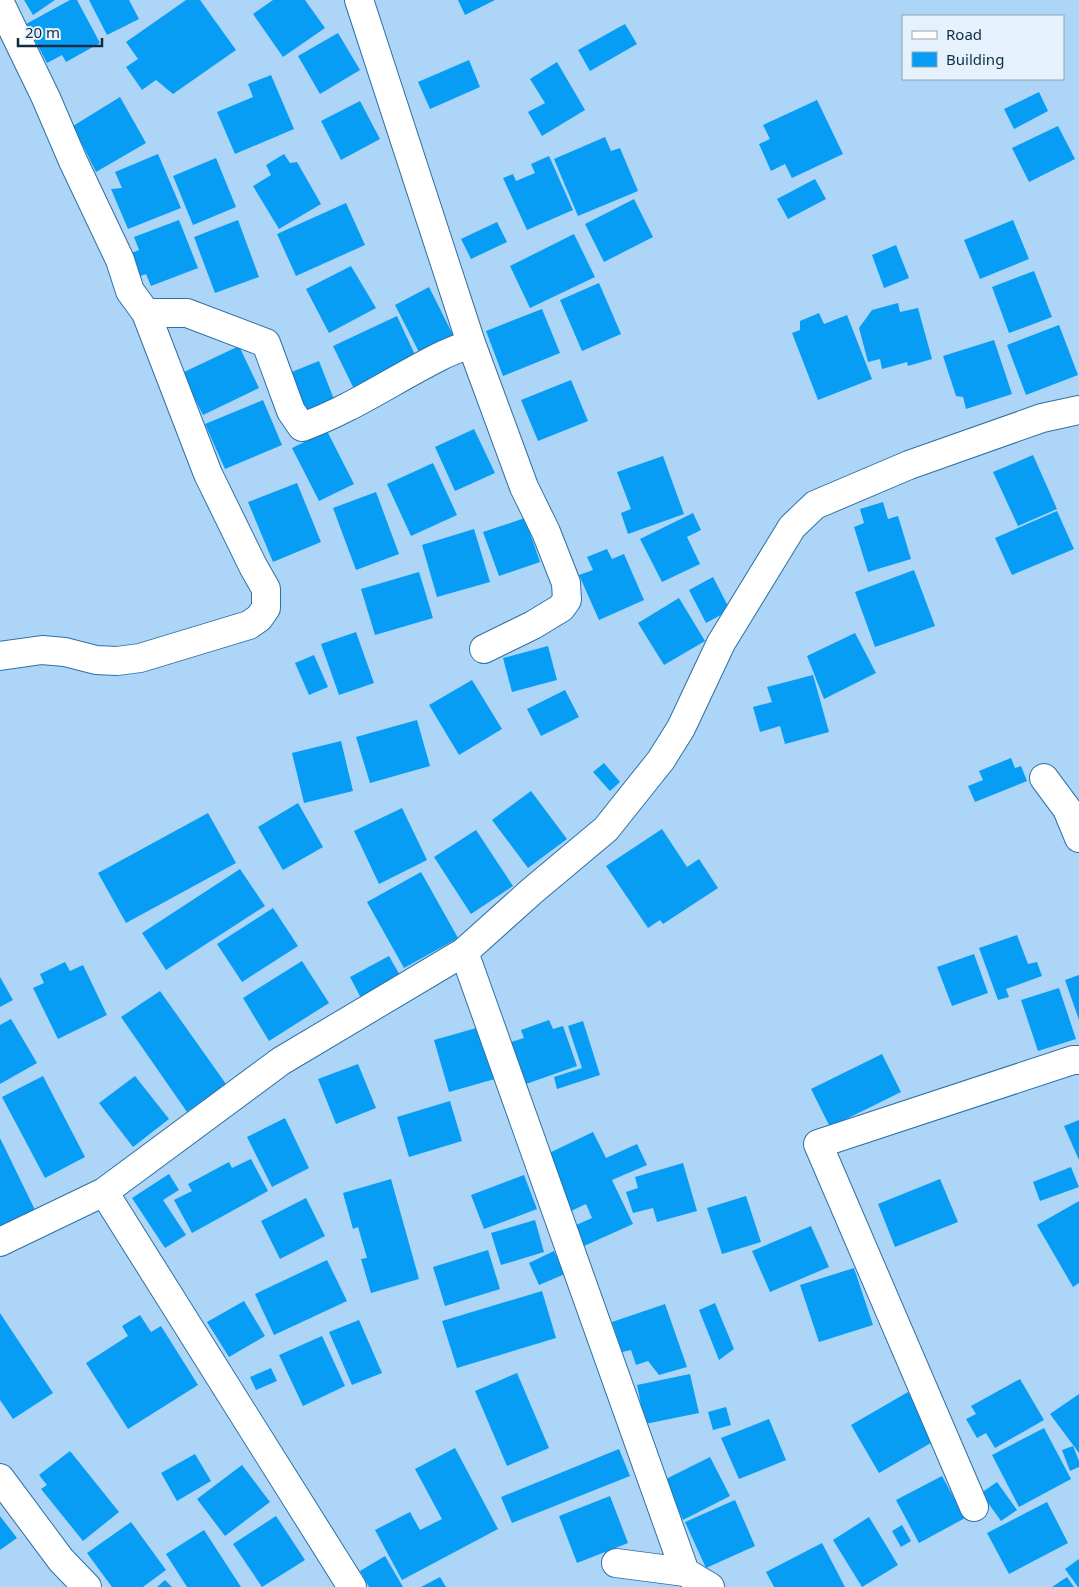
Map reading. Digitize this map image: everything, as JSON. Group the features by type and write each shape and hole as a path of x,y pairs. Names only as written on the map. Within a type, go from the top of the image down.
{"street":[{"path":"359,0 472,343 524,487 546,532 566,583 567,600 561,608 484,649"},
{"path":"0,3 120,260 130,291 146,313 208,474 266,589 266,608 259,618 249,625 140,658 117,661 96,660 65,652 42,650 0,656"},
{"path":"146,313 187,313 266,344 292,411 302,427 320,421 332,413 355,404 441,356 472,343"},
{"path":"0,1242 104,1192 281,1062 464,952 606,828 661,760 680,728 721,643 792,527 815,505 909,465 1042,418 1079,410"},
{"path":"1044,778 1067,809 1079,838"},
{"path":"464,952 685,1572"},
{"path":"974,1507 818,1144 1073,1060 1079,1060"},
{"path":"104,1192 352,1587"},
{"path":"0,1478 61,1560 88,1587"},
{"path":"616,1563 685,1572 710,1587"}],"building":[{"path":"24,0 55,0 33,15"},
{"path":"70,0 77,0 100,43 66,62 62,55 47,63 26,24"},
{"path":"89,0 129,0 139,19 107,35"},
{"path":"186,0 200,0 236,50 173,94 156,80 142,90 126,67 138,59 126,42"},
{"path":"273,0 305,0 325,28 283,57 253,14"},
{"path":"458,0 495,0 465,15"},
{"path":"625,24 637,44 590,71 578,50"},
{"path":"338,33 360,70 320,94 298,56"},
{"path":"469,60 480,87 430,109 418,82"},
{"path":"557,62 585,110 542,136 528,112 545,103 530,79"},
{"path":"271,75 294,129 235,154 217,112 253,97 248,84"},
{"path":"1039,92 1048,111 1014,129 1004,109"},
{"path":"120,97 146,143 96,172 73,126"},
{"path":"817,100 843,154 792,178 785,164 771,171 759,144 770,139 763,125"},
{"path":"360,101 380,139 341,160 321,121"},
{"path":"1058,126 1075,159 1029,182 1012,148"},
{"path":"605,137 611,151 620,148 638,191 578,216 554,159"},
{"path":"158,154 181,208 128,229 111,189 122,188 115,172"},
{"path":"284,154 290,163 297,162 321,204 279,229 253,186 271,175 266,165"},
{"path":"549,156 573,210 527,230 503,178 513,174 516,181 535,173 531,164"},
{"path":"216,158 236,207 193,225 173,176"},
{"path":"815,179 826,199 788,219 777,199"},
{"path":"634,199 653,237 604,262 585,224"},
{"path":"346,203 365,245 296,276 277,234"},
{"path":"179,220 198,268 151,286 146,274 138,277 129,254 139,250 134,237"},
{"path":"238,220 259,277 215,293 194,237"},
{"path":"1013,220 1029,259 980,279 964,240"},
{"path":"497,222 507,242 471,259 461,239"},
{"path":"574,234 595,277 530,308 510,266"},
{"path":"896,245 909,278 884,288 872,255"},
{"path":"351,266 376,308 329,333 306,289"},
{"path":"1034,271 1052,317 1009,333 992,287"},
{"path":"599,283 621,334 582,351 560,300"},
{"path":"429,287 454,337 420,354 395,305"},
{"path":"898,303 900,312 918,308 932,359 908,366 907,362 882,369 880,359 868,362 859,328 872,310"},
{"path":"542,309 560,353 503,376 486,331"},
{"path":"819,313 824,324 847,315 872,379 818,400 792,333 800,330 800,321"},
{"path":"397,316 416,357 354,389 333,346"},
{"path":"1059,325 1078,375 1026,395 1007,345"},
{"path":"994,340 1012,394 966,409 963,397 956,396 943,356"},
{"path":"239,346 259,388 203,415 182,373"},
{"path":"319,361 335,402 305,413 289,373"},
{"path":"571,380 588,421 538,441 521,400"},
{"path":"263,400 282,445 225,469 205,424"},
{"path":"474,429 495,473 455,491 435,447"},
{"path":"327,431 354,484 319,501 292,448"},
{"path":"1033,455 1057,509 1018,526 993,472"},
{"path":"663,456 684,514 628,534 621,513 631,509 617,472"},
{"path":"433,463 457,515 411,536 387,484"},
{"path":"297,483 321,542 273,562 248,502"},
{"path":"376,492 399,554 356,570 333,508"},
{"path":"883,502 888,519 898,516 911,559 868,572 854,527 864,523 860,509"},
{"path":"1057,511 1074,549 1012,575 995,538"},
{"path":"693,513 701,530 687,537 700,564 662,582 640,539"},
{"path":"525,518 540,562 499,576 483,532"},
{"path":"474,529 490,582 437,597 422,545"},
{"path":"607,549 612,559 624,554 644,600 599,620 579,575 593,570 587,557"},
{"path":"914,570 935,626 875,647 855,592"},
{"path":"419,572 433,618 375,635 361,589"},
{"path":"713,577 730,610 706,623 689,590"},
{"path":"679,598 705,641 664,665 638,623"},
{"path":"356,632 374,683 339,695 321,644"},
{"path":"855,633 876,673 824,699 807,656"},
{"path":"548,646 557,680 512,692 503,658"},
{"path":"314,655 328,687 309,695 295,663"},
{"path":"813,675 829,732 785,744 780,726 760,732 753,707 772,702 767,687"},
{"path":"472,680 502,729 459,755 429,705"},
{"path":"565,690 579,717 541,736 527,709"},
{"path":"417,720 430,766 370,783 356,737"},
{"path":"341,741 353,791 304,803 292,753"},
{"path":"1011,758 1015,768 1021,766 1027,781 975,802 968,786 983,780 979,771"},
{"path":"604,763 620,782 610,791 593,772"},
{"path":"531,791 567,839 528,868 492,820"},
{"path":"298,803 323,847 283,870 258,827"},
{"path":"402,808 427,860 379,884 354,831"},
{"path":"208,813 236,863 126,923 98,873"},
{"path":"662,829 687,867 699,859 718,888 663,924 660,920 648,928 606,866"},
{"path":"476,830 513,886 471,914 434,857"},
{"path":"240,869 265,906 166,970 142,933"},
{"path":"421,872 458,938 404,968 367,902"},
{"path":"273,908 298,946 242,982 217,944"},
{"path":"1017,935 1028,964 1037,962 1042,976 1006,989 1009,997 998,1000 979,948"},
{"path":"974,954 988,993 952,1006 937,967"},
{"path":"389,956 402,979 362,1000 350,977"},
{"path":"302,961 329,1003 269,1041 243,998"},
{"path":"65,962 70,971 83,965 107,1015 58,1039 33,988 44,983 40,974"},
{"path":"1079,975 1079,1020 1065,980"},
{"path":"0,977 13,1000 0,1007"},
{"path":"1059,988 1076,1039 1038,1051 1021,1000"},
{"path":"160,991 226,1084 187,1112 121,1017"},
{"path":"11,1019 37,1063 0,1084 0,1025"},
{"path":"549,1020 553,1029 563,1026 577,1066 526,1084 511,1042 524,1038 521,1030"},
{"path":"583,1021 600,1075 557,1089 554,1077 582,1068 568,1026"},
{"path":"487,1025 502,1077 449,1092 434,1040"},
{"path":"882,1054 901,1092 830,1127 811,1089"},
{"path":"358,1064 376,1108 336,1124 318,1079"},
{"path":"43,1076 85,1157 45,1178 2,1097"},
{"path":"135,1076 169,1119 133,1147 99,1103"},
{"path":"450,1101 462,1141 409,1157 397,1117"},
{"path":"285,1118 309,1168 272,1187 247,1137"},
{"path":"1079,1120 1079,1160 1064,1126"},
{"path":"593,1132 606,1158 637,1144 647,1165 612,1180 633,1224 584,1246 574,1226 592,1218 586,1204 571,1211 545,1155"},
{"path":"0,1138 35,1210 0,1227"},
{"path":"251,1159 268,1191 192,1233 174,1200 192,1191 188,1184 229,1162 232,1168"},
{"path":"683,1163 697,1211 657,1222 653,1208 633,1213 626,1192 638,1188 635,1177"},
{"path":"1071,1167 1079,1187 1040,1201 1033,1182"},
{"path":"169,1174 179,1190 163,1200 186,1235 165,1248 132,1198"},
{"path":"524,1175 537,1209 484,1229 471,1195"},
{"path":"391,1179 419,1279 371,1293 361,1259 367,1258 358,1227 353,1229 343,1193"},
{"path":"940,1179 958,1222 895,1247 878,1204"},
{"path":"746,1196 761,1242 722,1254 707,1208"},
{"path":"306,1198 325,1236 280,1259 261,1221"},
{"path":"1079,1201 1079,1283 1073,1287 1037,1225"},
{"path":"535,1220 544,1252 501,1265 491,1233"},
{"path":"811,1226 829,1267 770,1292 752,1251"},
{"path":"488,1250 500,1289 445,1306 433,1267"},
{"path":"554,1251 565,1274 539,1285 529,1263"},
{"path":"327,1260 347,1301 274,1335 255,1294"},
{"path":"854,1268 873,1325 819,1342 800,1285"},
{"path":"542,1291 556,1338 457,1368 442,1321"},
{"path":"244,1301 265,1336 229,1357 207,1322"},
{"path":"715,1303 734,1349 719,1360 699,1310"},
{"path":"665,1304 687,1367 659,1375 648,1361 636,1365 631,1350 622,1352 612,1322"},
{"path":"0,1313 53,1393 13,1419 0,1400"},
{"path":"140,1315 151,1332 161,1326 198,1385 128,1429 86,1363 128,1336 122,1326"},
{"path":"359,1320 382,1373 352,1385 329,1332"},
{"path":"322,1336 345,1386 303,1406 279,1355"},
{"path":"271,1368 277,1381 256,1390 250,1377"},
{"path":"517,1373 549,1448 507,1466 475,1391"},
{"path":"690,1374 699,1413 645,1424 637,1385"},
{"path":"1020,1379 1044,1420 995,1448 986,1433 977,1438 966,1419 976,1414 971,1406"},
{"path":"908,1392 936,1440 879,1473 851,1425"},
{"path":"1079,1394 1079,1453 1050,1414"},
{"path":"726,1407 731,1425 713,1430 708,1412"},
{"path":"769,1419 786,1460 739,1479 721,1438"},
{"path":"1044,1428 1071,1479 1019,1507 992,1455"},
{"path":"1073,1446 1079,1461 1079,1467 1070,1471 1062,1450"},
{"path":"455,1448 498,1529 402,1580 375,1530 410,1512 420,1530 442,1519 415,1469"},
{"path":"619,1449 630,1476 512,1523 501,1497"},
{"path":"70,1451 119,1512 83,1541 41,1489 47,1485 39,1475"},
{"path":"195,1454 211,1481 177,1501 161,1473"},
{"path":"710,1457 730,1496 683,1520 664,1480"},
{"path":"242,1465 270,1502 225,1536 197,1499"},
{"path":"942,1476 965,1518 919,1543 896,1500"},
{"path":"997,1482 1017,1510 1001,1521 981,1493"},
{"path":"610,1496 628,1543 577,1563 559,1516"},
{"path":"735,1500 755,1546 706,1568 685,1522"},
{"path":"1047,1502 1068,1543 1009,1574 987,1533"},
{"path":"0,1516 17,1538 0,1550"},
{"path":"276,1516 305,1560 262,1587 233,1544"},
{"path":"869,1517 898,1565 862,1587 833,1540"},
{"path":"131,1522 166,1570 143,1587 112,1587 87,1553"},
{"path":"902,1525 911,1541 901,1547 892,1531"},
{"path":"204,1530 241,1587 187,1587 166,1554"},
{"path":"822,1543 845,1587 774,1587 766,1572"},
{"path":"385,1556 403,1587 369,1587 360,1571"},
{"path":"1079,1559 1079,1587 1078,1587 1065,1569"},
{"path":"440,1577 446,1587 421,1587"},
{"path":"1067,1577 1074,1587 1052,1587"},
{"path":"165,1580 172,1587 157,1587"}]}
